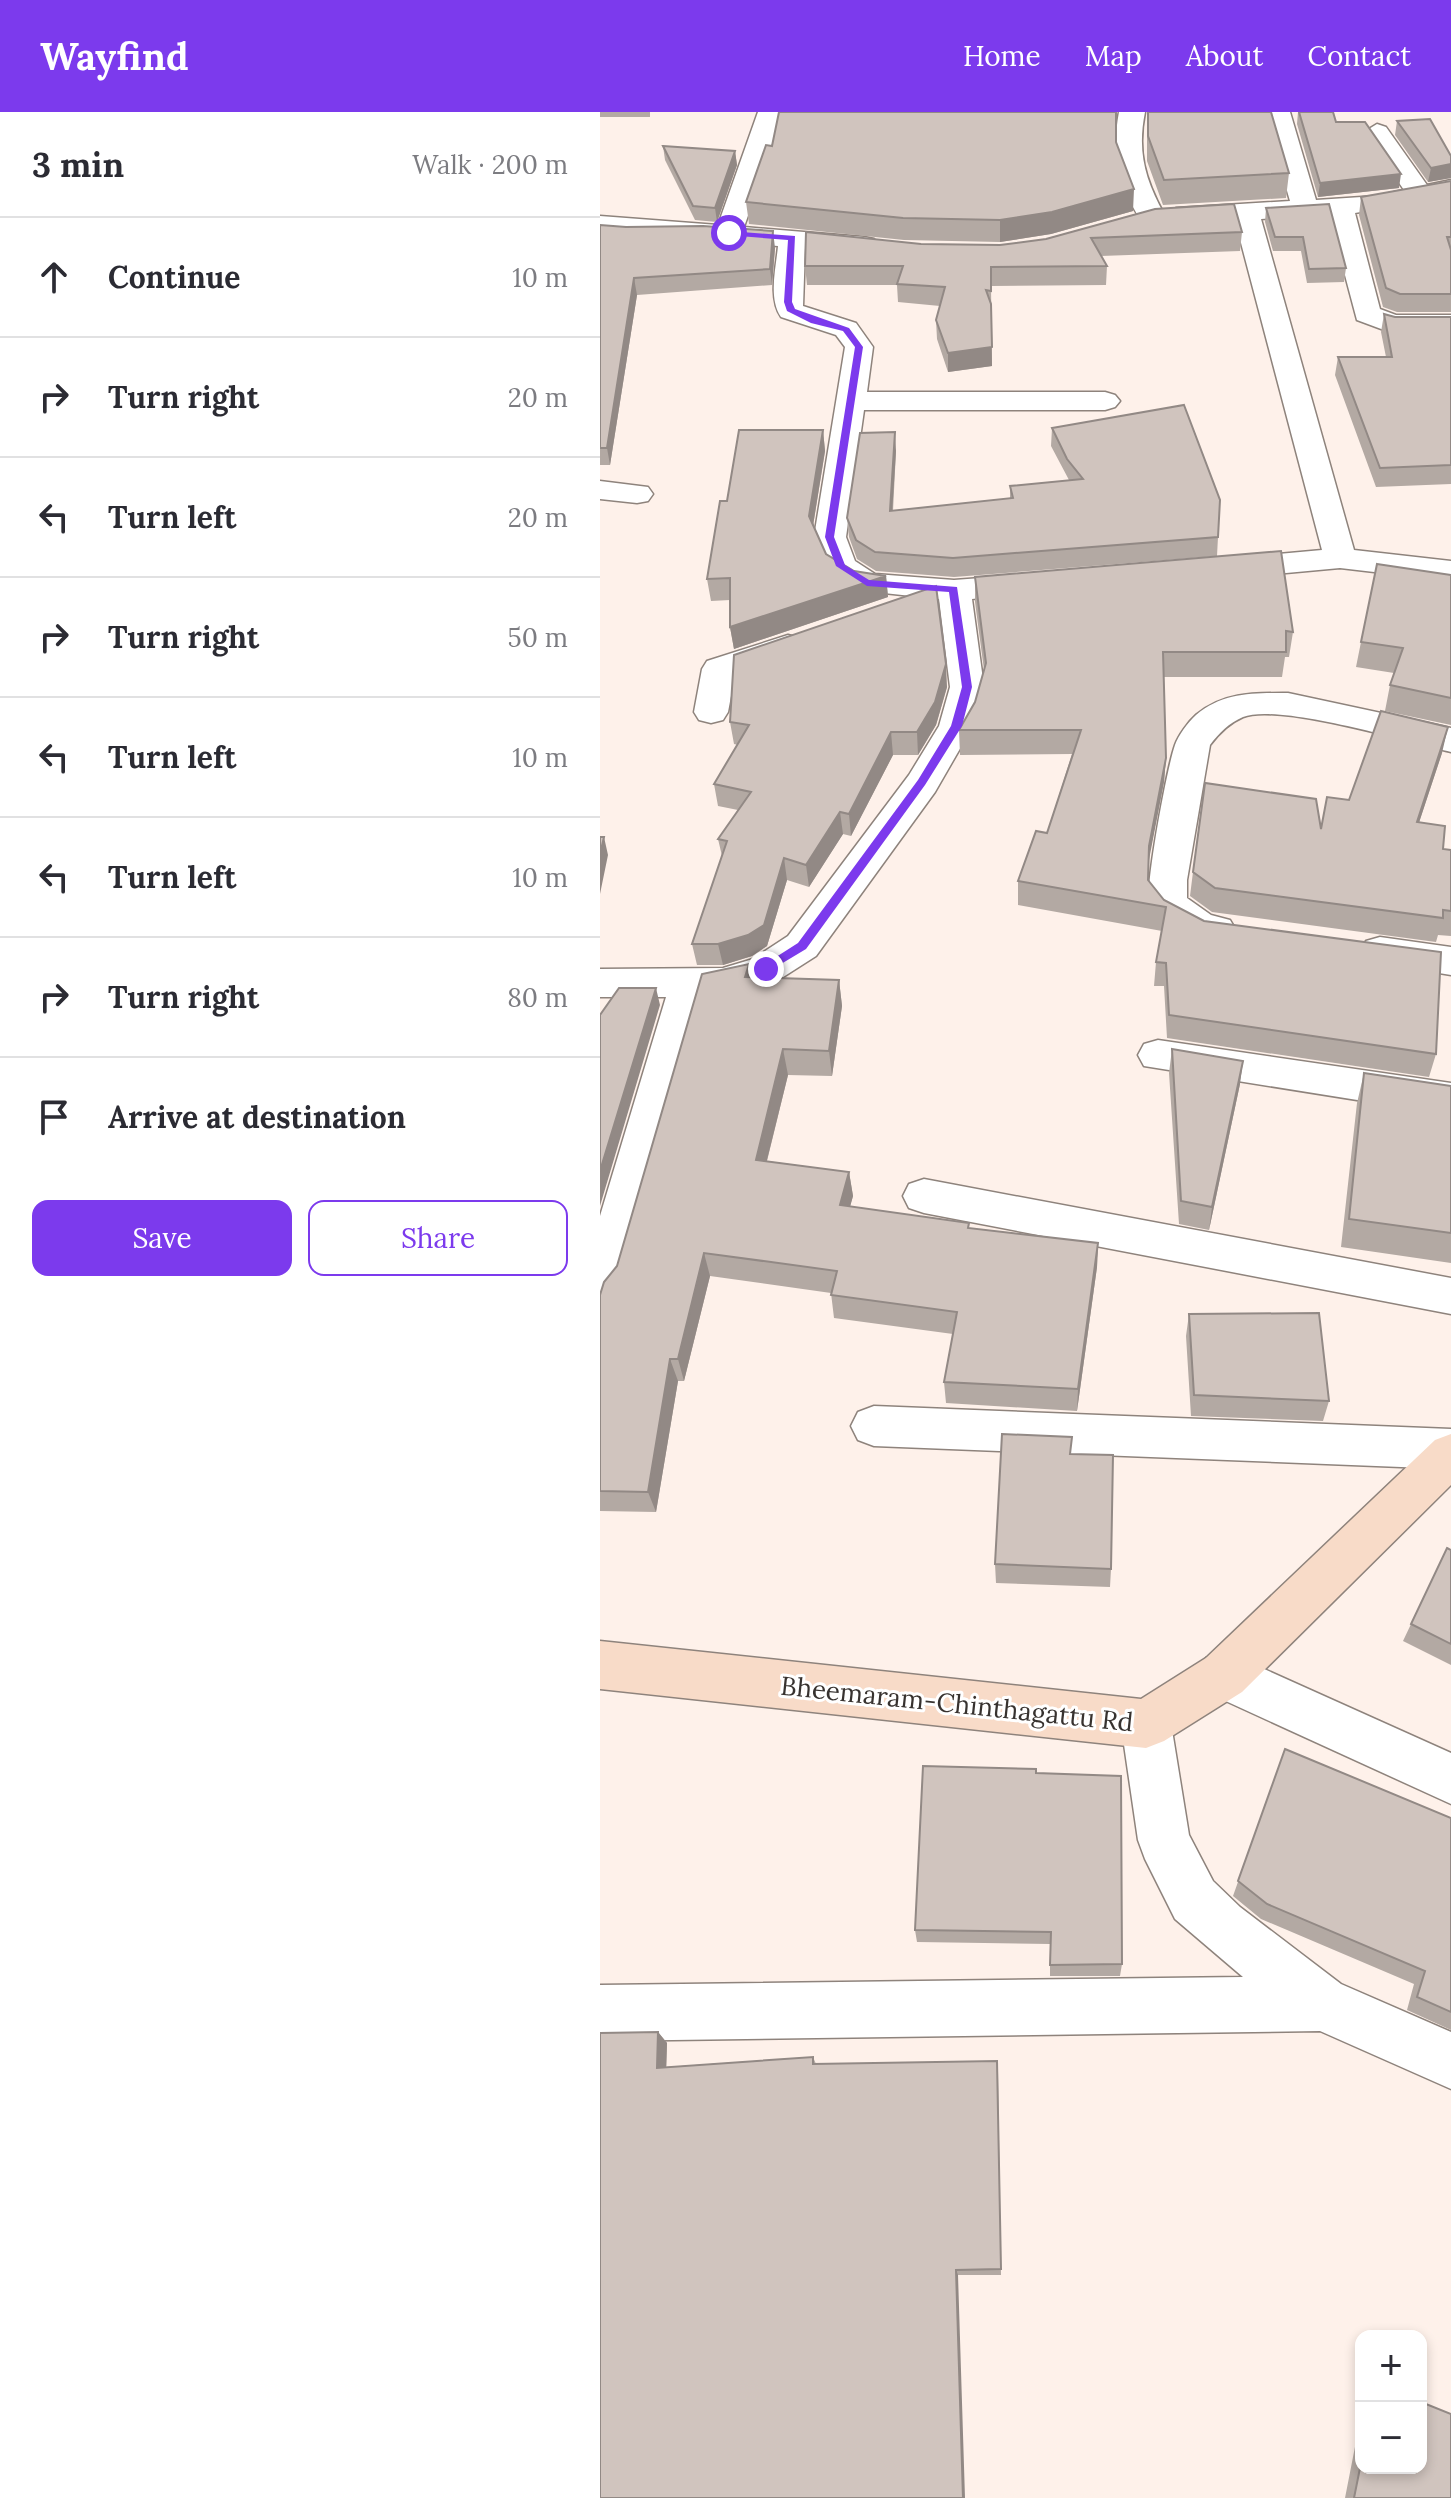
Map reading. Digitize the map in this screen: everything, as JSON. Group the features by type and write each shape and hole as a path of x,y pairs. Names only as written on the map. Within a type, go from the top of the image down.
{"street":[{"path":"729,233 771,112"},
{"path":"1132,112 1124,146 1137,189 1152,217"},
{"path":"1277,112 1305,208"},
{"path":"1377,132 1420,195"},
{"path":"1122,226 1152,217 1377,204 1451,188"},
{"path":"1340,206 1367,314 1392,324 1451,324"},
{"path":"1246,211 1340,558"},
{"path":"600,224 892,248"},
{"path":"792,238 788,302 791,311 846,329 859,347 830,537 841,566 867,583 954,590 1070,582"},
{"path":"850,401 1105,401"},
{"path":"600,490 637,494"},
{"path":"1189,572 1340,558 1451,571"},
{"path":"880,614 954,590"},
{"path":"600,983 723,982 766,969 802,946 922,783 956,726 967,687 954,590"},
{"path":"711,712 719,669 822,634"},
{"path":"1248,934 1202,928 1168,904 1168,880 1193,744 1207,724 1238,705 1288,704 1451,740"},
{"path":"1342,946 1451,961"},
{"path":"600,1288 690,982"},
{"path":"1158,1055 1451,1099"},
{"path":"924,1196 1451,1296"},
{"path":"874,1426 1451,1451"},
{"name":"Bheemaram-Chinthagattu Rd","path":"600,1665 1146,1724 1224,1675 1451,1451"},
{"path":"1224,1675 1451,1779"},
{"path":"1146,1724 1164,1840 1194,1900 1221,1926 1322,2003 1451,2061"},
{"path":"600,2013 1322,2003"}],"building":[{"path":"779,112 1116,112 1116,142 1134,189 1052,212 1000,220 903,218 746,202 766,145 772,146"},
{"path":"1148,112 1271,112 1289,173 1164,180 1148,136"},
{"path":"1299,112 1333,112 1336,122 1365,122 1401,174 1320,183"},
{"path":"1430,119 1451,156 1451,164 1431,168 1397,121"},
{"path":"663,146 735,151 715,208 693,206"},
{"path":"1451,181 1451,237 1447,237 1451,250 1451,294 1400,294 1386,288 1361,197"},
{"path":"1234,204 1242,232 1091,238 1107,266 991,267 991,291 986,290 991,304 992,347 948,353 936,320 945,287 897,284 903,266 805,266 806,232 921,244 1000,245 1046,239 1155,209"},
{"path":"1329,204 1346,268 1309,269 1303,237 1275,237 1266,208"},
{"path":"600,225 703,226 773,231 770,269 634,278 607,448 600,448"},
{"path":"1384,314 1395,317 1451,317 1451,465 1380,468 1338,357 1392,357"},
{"path":"1184,405 1220,500 1218,537 953,558 875,552 856,540 847,518 860,433 895,432 890,511 1013,498 1010,486 1083,479 1067,459 1052,428"},
{"path":"739,430 823,430 809,516 826,554 854,571 886,576 730,627 730,578 707,579 720,501 727,501"},
{"path":"1281,551 1293,632 1286,631 1286,652 1163,652 1166,758 1149,846 1148,880 1164,900 1204,921 1441,952 1436,1054 1169,1015 1166,963 1156,962 1166,907 1018,881 1036,831 1047,833 1081,730 959,730 975,702 986,663 975,577"},
{"path":"1377,564 1451,575 1451,698 1390,685 1403,648 1361,642"},
{"path":"936,586 946,664 935,702 917,732 891,732 849,814 840,812 806,865 784,858 764,925 748,935 718,944 692,944 727,841 718,839 751,792 714,784 749,725 730,722 734,655"},
{"path":"1381,711 1448,727 1417,822 1445,826 1443,849 1451,850 1451,911 1443,910 1443,918 1215,888 1193,872 1205,783 1316,799 1321,829 1327,797 1349,800"},
{"path":"749,964 745,977 839,980 829,1051 783,1049 756,1160 849,1172 840,1205 969,1223 968,1228 1098,1243 1078,1389 944,1382 957,1312 831,1295 837,1271 704,1253 678,1359 670,1359 648,1492 600,1491 600,1295 604,1282 617,1266 702,974"},
{"path":"619,988 656,988 600,1171 600,1015"},
{"path":"1172,1049 1243,1061 1212,1207 1181,1201"},
{"path":"1364,1073 1451,1086 1451,1233 1349,1219"},
{"path":"1319,1313 1329,1401 1194,1395 1189,1314"},
{"path":"1002,1434 1072,1437 1070,1454 1113,1455 1111,1569 995,1564"},
{"path":"1447,1548 1451,1550 1451,1644 1411,1624"},
{"path":"1285,1749 1451,1818 1451,2012 1417,1997 1425,1971 1267,1904 1238,1881"},
{"path":"923,1766 1036,1769 1036,1773 1121,1776 1122,1964 1050,1965 1051,1932 915,1930"},
{"path":"658,2032 657,2068 813,2057 813,2064 997,2061 1001,2269 956,2270 963,2498 600,2498 600,2033"},
{"path":"1427,2404 1451,2414 1451,2498 1354,2498 1359,2474 1427,2474"}],"route":[{"path":"729,233 792,238 788,302 791,311 846,329 853,335 859,347 830,537 834,552 841,566 867,583 954,590 967,687 956,726 922,783 802,946 766,969"}]}
